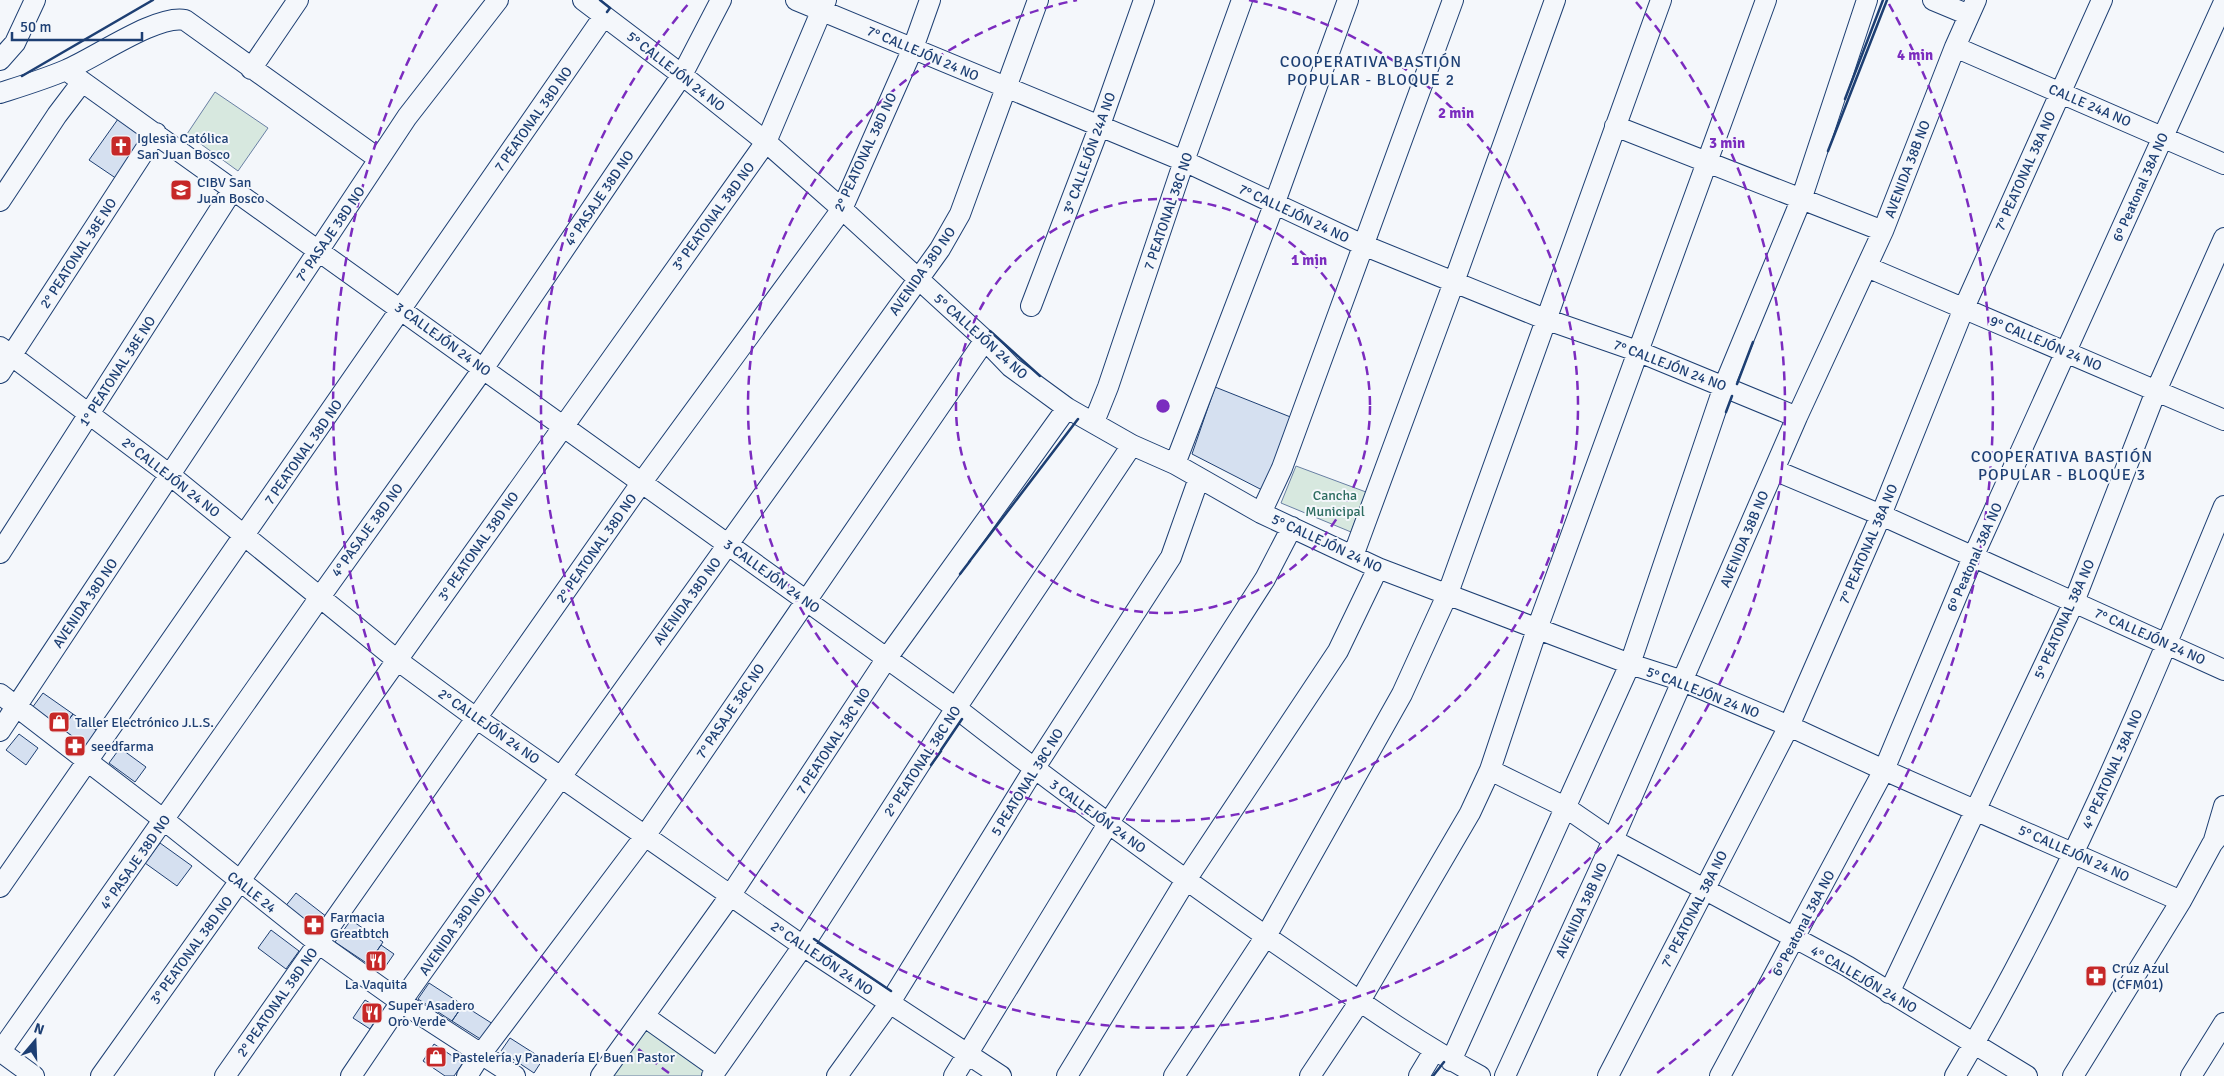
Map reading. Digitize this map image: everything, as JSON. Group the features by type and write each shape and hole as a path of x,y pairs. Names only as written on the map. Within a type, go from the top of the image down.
{"street":[{"path":"0,60 15,43 35,0"},
{"path":"252,69 298,0"},
{"name":"7° PASAJE 38D NO","path":"170,474 407,117 498,0"},
{"name":"5° CALLEJÓN 24 NO","path":"583,0 766,142 985,340 1011,367 1067,408 1132,445 1175,464 1261,513 1378,568 1448,593 1630,664 1682,680 2181,901"},
{"name":"4° PASAJE 38D NO","path":"0,1051 483,369 682,75 721,0"},
{"name":"7° CALLEJÓN 24 NO","path":"796,0 824,5 913,48 1184,161 1274,205 1363,245 1544,319 1637,351 1797,417"},
{"name":"2° PEATONAL 38D NO","path":"224,1076 642,482 842,209 913,48 930,0"},
{"name":"AVENIDA 38D NO","path":"351,1076 401,1002 940,249 960,214 1038,0"},
{"name":"3° CALLEJÓN 24A NO","path":"1031,306 1100,126 1144,0"},
{"name":"7 PEATONAL 38C NO","path":"1094,422 1108,387 1184,161 1242,0"},
{"path":"1175,464 1274,205 1348,0"},
{"path":"1261,513 1282,468 1453,0"},
{"path":"1353,556 1555,0"},
{"path":"1174,1076 1266,936 1402,694 1448,593 1544,319 1661,0"},
{"path":"1310,1076 1360,1001 1470,813 1490,770 1537,629 1766,0"},
{"path":"1452,1061 1630,664 1724,386 1801,200 1867,0"},
{"path":"1933,0 1972,8"},
{"name":"7° PEATONAL 38A NO","path":"1608,1076 1789,726 1881,515 1964,308 2102,0"},
{"name":"6º Peatonal 38A NO","path":"1720,1076 1884,770 1973,557 2224,2"},
{"name":"3° PEATONAL 38D NO","path":"101,1076 766,142 824,5"},
{"name":"AVENIDA 38B NO","path":"1505,1076 1613,840 1797,417 1883,231 1972,8"},
{"name":"7 PEATONAL 38D NO","path":"0,887 604,16"},
{"path":"0,93 66,70 153,26 176,18 186,20 379,159"},
{"name":"CALLE 24A NO","path":"1955,47 2224,164"},
{"name":"3 CALLEJÓN 24 NO","path":"66,70 887,658 1108,824 1186,880 1434,1051 1480,1076"},
{"path":"0,201 57,115 82,82"},
{"path":"1615,126 1883,231"},
{"name":"2° PEATONAL 38E NO","path":"0,373 6,351 156,133"},
{"name":"1° PEATONAL 38E NO","path":"0,553 233,189"},
{"name":"5° PEATONAL 38A NO","path":"1889,993 2074,602 2156,391 2224,238"},
{"name":"9° CALLEJÓN 24 NO","path":"1867,267 2224,420"},
{"name":"7° PASAJE 38C NO","path":"467,1076 481,1054 645,836 985,340"},
{"name":"2° CALLEJÓN 24 NO","path":"6,351 170,474 397,660 476,718 803,946 1000,1076"},
{"name":"7 PEATONAL 38C NO","path":"602,1076 730,896 887,658 1067,408"},
{"name":"2° PEATONAL 38C NO","path":"714,1072 803,946 956,708 1132,445"},
{"name":"7° CALLEJÓN 24 NO","path":"1774,470 1881,515 2224,670"},
{"name":"AVENIDA 38D NO","path":"0,731 170,474"},
{"name":"5 PEATONAL 38C NO","path":"837,1076 889,1004 1034,769 1171,557 1199,478"},
{"name":"4° PEATONAL 38A NO","path":"1955,1076 1975,1043 2075,853 2167,645 2224,506"},
{"path":"954,1076 1108,824 1265,579 1292,527"},
{"path":"1067,1076 1186,880 1338,651 1378,568"},
{"name":"CALLE 24","path":"0,694 164,820 318,944 401,1002 515,1076"},
{"name":"4° CALLEJÓN 24 NO","path":"1490,770 1565,807 1613,840 1847,966 2027,1076"},
{"path":"2073,1076 2181,901 2220,842 2224,806"},
{"path":"644,1016 714,1072"},
{"path":"2191,1076 2224,1023"},
{"path":"0,1051 34,1076"},
{"path":"1419,1076 1434,1051"}],"green space":[{"path":"215,92 268,128 238,171 187,134"},
{"name":"Cancha Municipal","path":"1296,466 1366,492 1351,532 1281,503"},
{"path":"644,1024 707,1069 702,1076 609,1076"}],"building":[{"name":"Iglesia Católica San Juan Bosco","path":"123,112 153,133 120,181 89,160"},
{"path":"1215,387 1293,418 1266,492 1192,454"},
{"path":"43,693 73,714 62,729 32,708"},
{"path":"73,714 99,732 88,748 62,729"},
{"path":"19,734 38,748 26,765 6,750"},
{"path":"120,748 146,767 135,782 109,763"},
{"path":"160,843 192,866 177,886 145,863"},
{"path":"296,893 327,917 316,932 284,908"},
{"path":"351,920 383,942 368,964 335,942"},
{"path":"271,930 299,951 286,969 258,948"},
{"path":"381,945 394,954 383,970 370,961"},
{"path":"429,983 463,1005 452,1021 418,999"},
{"path":"365,1000 382,1010 370,1029 353,1018"},
{"path":"463,1005 493,1024 482,1040 452,1021"},
{"path":"510,1038 543,1059 534,1073 501,1051"},
{"path":"434,1044 463,1063 454,1076 445,1076 423,1061"}],"wall":[{"path":"22,76 153,0"},
{"path":"600,0 610,8 607,12"},
{"path":"1845,99 1883,0"},
{"path":"1828,151 1887,0"},
{"path":"990,331 1040,376"},
{"path":"1737,384 1753,342"},
{"path":"1726,412 1732,396"},
{"path":"969,562 1078,419"},
{"path":"960,574 970,561"},
{"path":"941,750 962,719"},
{"path":"931,765 941,751"},
{"path":"814,939 891,991"},
{"path":"1433,1076 1444,1062"}],"place":[{"name":"Iglesia Católica San Juan Bosco","path":"121,146"},
{"name":"CIBV San Juan Bosco","path":"181,190"},
{"name":"Taller Electrónico J.L.S.","path":"59,722"},
{"name":"seedfarma","path":"75,746"},
{"name":"Farmacia Greatbtch","path":"314,925"},
{"name":"La Vaquita","path":"376,961"},
{"name":"Cruz Azul (CFM01)","path":"2096,976"},
{"name":"Super Asadero Oro Verde","path":"372,1013"},
{"name":"Pastelería y Panadería El Buen Pastor","path":"436,1057"}],"district":[{"name":"COOPERATIVA BASTIÓN POPULAR - BLOQUE 2","path":"1371,70"},
{"name":"COOPERATIVA BASTIÓN POPULAR - BLOQUE 3","path":"2062,465"}]}
